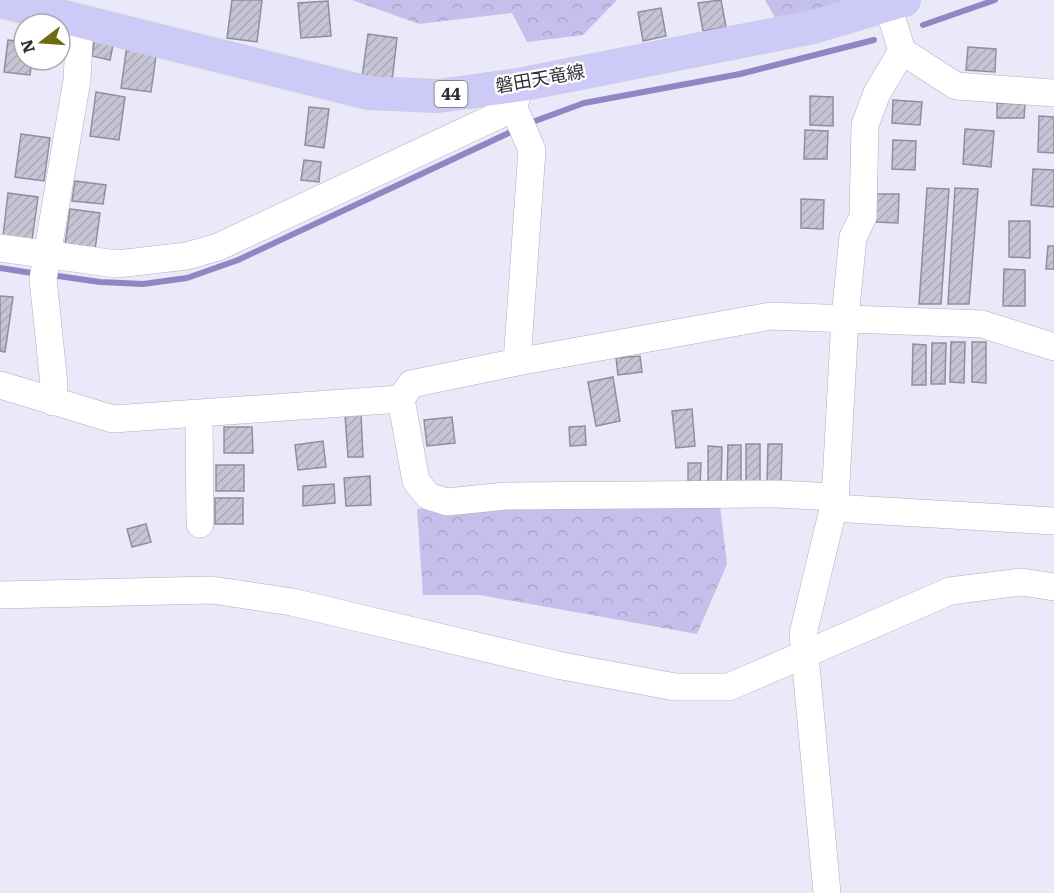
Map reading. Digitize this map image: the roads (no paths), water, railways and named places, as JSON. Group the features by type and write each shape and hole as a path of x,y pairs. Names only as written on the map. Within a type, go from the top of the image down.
{"main road":[{"name":"磐田天竜線","path":"0,0 368,93 438,96 519,110 896,3"}],"street":[{"path":"827,893 803,634 834,502 845,318 853,237 863,218 865,125 877,93 902,51 896,3"},
{"path":"53,402 54,384 45,265 77,80 80,20"},
{"path":"902,51 956,86 1054,93"},
{"path":"0,248 45,265 117,264 187,256 218,247 519,110 532,150 517,362"},
{"path":"1054,347 982,324 771,316 517,362 411,384 401,399 416,481 428,496 447,502 506,496 777,494 834,502 1054,521"},
{"path":"0,385 112,419 401,399"},
{"path":"199,414 200,524"},
{"path":"0,595 212,590 292,602 557,665 675,687 729,687 951,591 1021,582 1054,587"}],"waterway":[{"path":"923,25 995,0"},
{"path":"527,124 584,103 740,74 874,40"},
{"path":"51,275 100,282 143,284 187,278 238,260 515,130"},
{"path":"0,268 38,274"}]}
